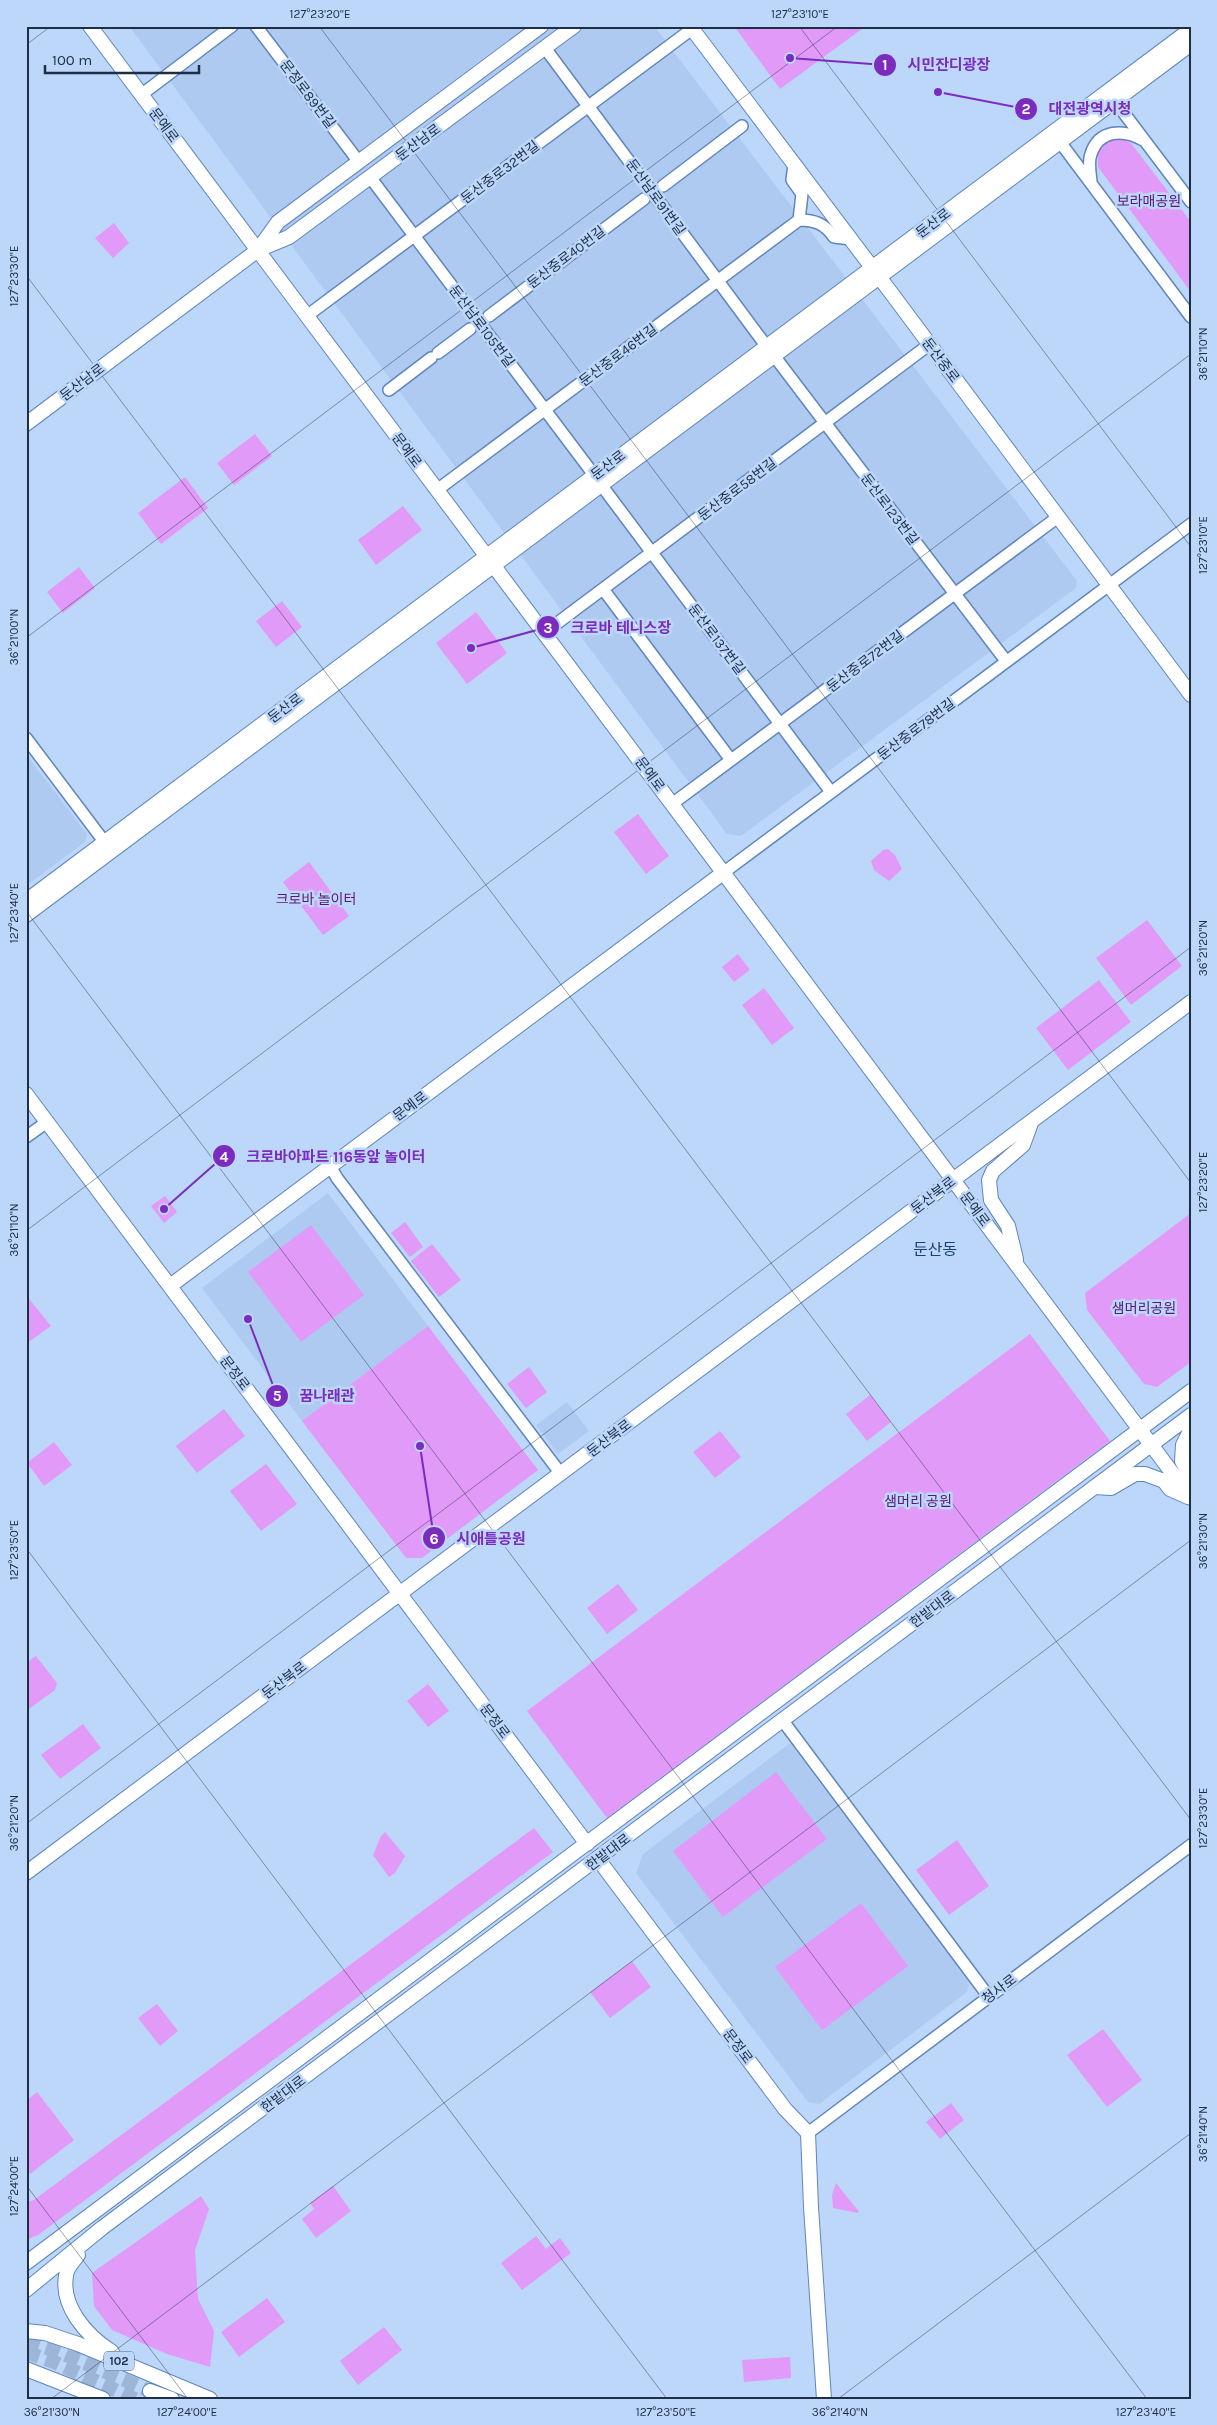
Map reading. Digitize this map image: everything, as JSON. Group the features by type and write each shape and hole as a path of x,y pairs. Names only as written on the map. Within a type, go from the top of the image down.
{"main road":[{"name":"문예로","path":"90,26 1191,1498"},
{"name":"둔산남로","path":"26,424 258,250 290,237 574,26"},
{"name":"둔산남로","path":"258,250 278,222 535,28"},
{"name":"둔산중로","path":"691,28 930,344 1191,695"},
{"name":"둔산로","path":"876,272 1060,142 1111,96 1191,29"},
{"name":"둔산로","path":"26,915 108,847 1111,96 1191,44"},
{"name":"둔산로","path":"26,901 108,847"},
{"name":"문예로","path":"170,1286 723,873"},
{"name":"둔산북로","path":"26,1873 1191,1002"},
{"name":"문정로","path":"26,1094 587,1844"},
{"path":"1017,1264 1008,1226 991,1200 989,1180 993,1171 1022,1145 1031,1122"},
{"name":"한밭대로","path":"27,2263 1191,1390"},
{"name":"한밭대로","path":"26,2290 102,2228 1191,1415"},
{"path":"1094,1487 1111,1488 1135,1474 1145,1474 1164,1481 1170,1489 1191,1498 1189,1474 1182,1461 1183,1445 1191,1429"},
{"name":"문정로","path":"598,1859 785,2109 808,2133"},
{"path":"808,2133 811,2212 824,2399"},
{"path":"102,2228 67,2270 66,2288 70,2304 88,2334 138,2369"},
{"name":"102","path":"26,2331 44,2333 78,2344 210,2399"},
{"path":"26,2369 103,2399"},
{"path":"150,2391 172,2399"}],"street":[{"path":"142,94 232,26"},
{"name":"문정로89번길","path":"256,26 359,162"},
{"name":"둔산중로32번길","path":"308,316 691,28"},
{"name":"둔산남로91번길","path":"545,48 771,352"},
{"path":"1111,96 1191,202"},
{"path":"663,186 742,126"},
{"path":"1091,183 1090,155 1094,146 1102,138 1118,132 1127,132 1145,141"},
{"path":"1060,142 1191,317"},
{"path":"794,165 792,180 802,194 799,220 811,220 827,227 834,237 851,240"},
{"name":"둔산남로105번길","path":"370,177 598,480"},
{"name":"둔산중로40번길","path":"488,316 644,199"},
{"name":"둔산중로46번길","path":"437,490 799,220"},
{"path":"389,390 470,329"},
{"name":"둔산중로58번길","path":"544,633 930,344"},
{"name":"둔산로123번길","path":"771,352 1006,662"},
{"name":"둔산로137번길","path":"598,480 831,792"},
{"name":"둔산중로72번길","path":"672,804 1058,517"},
{"name":"둔산중로78번길","path":"723,873 1191,524"},
{"path":"603,589 731,760"},
{"path":"26,738 108,847"},
{"path":"26,1137 47,1122"},
{"path":"330,1166 337,1178 561,1474"},
{"path":"783,1721 990,1997"},
{"name":"문정로","path":"587,1844 598,1859"},
{"name":"청사로","path":"808,2133 1191,1845"}],"shaded area":[{"path":"129,26 654,26 1077,581 1076,588 741,836 727,834"},
{"path":"26,754 87,834 85,842 26,886"},
{"path":"328,1193 428,1326 302,1421 202,1288"},
{"path":"567,1402 589,1431 558,1454 536,1425"},
{"path":"790,1743 969,1982 967,1992 819,2104 808,2102 636,1873 643,1854"}],"green space":[{"path":"734,26 866,26 780,89"},
{"name":"보라매공원","path":"1120,138 1131,143 1191,222 1191,292 1098,167 1098,150 1107,140"},
{"path":"114,223 129,243 113,258 95,238"},
{"path":"255,434 272,456 234,485 217,463"},
{"path":"185,477 208,508 161,544 138,513"},
{"path":"403,506 422,530 376,565 358,540"},
{"path":"79,567 95,588 63,613 47,592"},
{"path":"282,601 302,627 276,647 256,621"},
{"path":"476,612 507,653 467,684 436,643"},
{"path":"638,814 669,856 646,874 614,832"},
{"path":"888,849 895,855 902,869 889,881 874,870 871,861 883,850"},
{"name":"크로바 놀이터","path":"309,862 349,916 323,935 283,882"},
{"path":"1147,920 1182,966 1131,1005 1096,958"},
{"path":"738,954 750,970 734,982 722,967"},
{"path":"1099,980 1131,1022 1068,1070 1036,1028"},
{"path":"764,988 794,1028 772,1045 742,1005"},
{"path":"165,1196 177,1212 164,1223 151,1206"},
{"name":"샘머리공원","path":"1191,1213 1191,1362 1157,1387 1144,1384 1087,1310 1085,1293"},
{"path":"405,1222 423,1247 410,1257 391,1233"},
{"path":"311,1225 364,1295 301,1342 248,1272"},
{"path":"432,1244 461,1280 439,1297 411,1261"},
{"path":"26,1295 51,1326 26,1344"},
{"path":"428,1326 538,1470 422,1558 406,1558 302,1421"},
{"name":"샘머리 공원","path":"1030,1334 1110,1441 607,1818 527,1711"},
{"path":"529,1367 547,1392 526,1408 507,1384"},
{"path":"870,1395 891,1422 867,1441 846,1414"},
{"path":"224,1409 245,1436 197,1473 176,1446"},
{"path":"720,1431 741,1457 715,1478 693,1452"},
{"path":"54,1442 72,1465 44,1486 27,1463"},
{"path":"266,1464 297,1504 261,1531 230,1491"},
{"path":"618,1584 638,1610 607,1634 587,1608"},
{"path":"36,1656 57,1683 55,1690 26,1711 26,1663"},
{"path":"428,1684 449,1711 428,1727 407,1701"},
{"path":"83,1724 101,1748 60,1779 41,1755"},
{"path":"776,1772 827,1839 723,1917 673,1851"},
{"path":"534,1828 553,1852 38,2235 26,2240 26,2202 34,2200"},
{"path":"385,1832 405,1856 395,1873 389,1877 373,1855 381,1836"},
{"path":"957,1840 989,1886 949,1915 916,1870"},
{"path":"861,1903 908,1966 822,2030 775,1967"},
{"path":"632,1961 651,1987 610,2018 590,1992"},
{"path":"157,2004 178,2031 160,2046 138,2018"},
{"path":"1103,2029 1142,2080 1107,2107 1067,2055"},
{"path":"37,2092 74,2140 30,2174 26,2169 26,2101"},
{"path":"951,2103 964,2120 940,2139 926,2122"},
{"path":"836,2183 858,2213 833,2208 832,2195"},
{"path":"333,2186 351,2211 316,2238 302,2219 314,2209 310,2203"},
{"path":"201,2196 209,2209 195,2250 198,2299 214,2331 210,2367 167,2354 112,2330 94,2306 92,2273"},
{"path":"536,2236 546,2249 560,2238 571,2253 522,2290 501,2263"},
{"path":"267,2298 285,2322 239,2357 221,2332"},
{"path":"384,2327 402,2350 358,2385 340,2361"},
{"path":"790,2357 791,2378 744,2382 742,2360"}],"tunnel":[{"path":"26,2341 59,2352 150,2391"},
{"path":"26,2352 54,2362 135,2399"}],"place":[{"name":"시민잔디광장","path":"790,58"},
{"name":"대전광역시청","path":"938,92"},
{"name":"크로바 테니스장","path":"471,648"},
{"name":"크로바아파트 116동앞 놀이터","path":"164,1209"},
{"name":"꿈나래관","path":"248,1319"},
{"name":"시애틀공원","path":"420,1446"}],"district":[{"name":"둔산동","path":"935,1249"}]}
